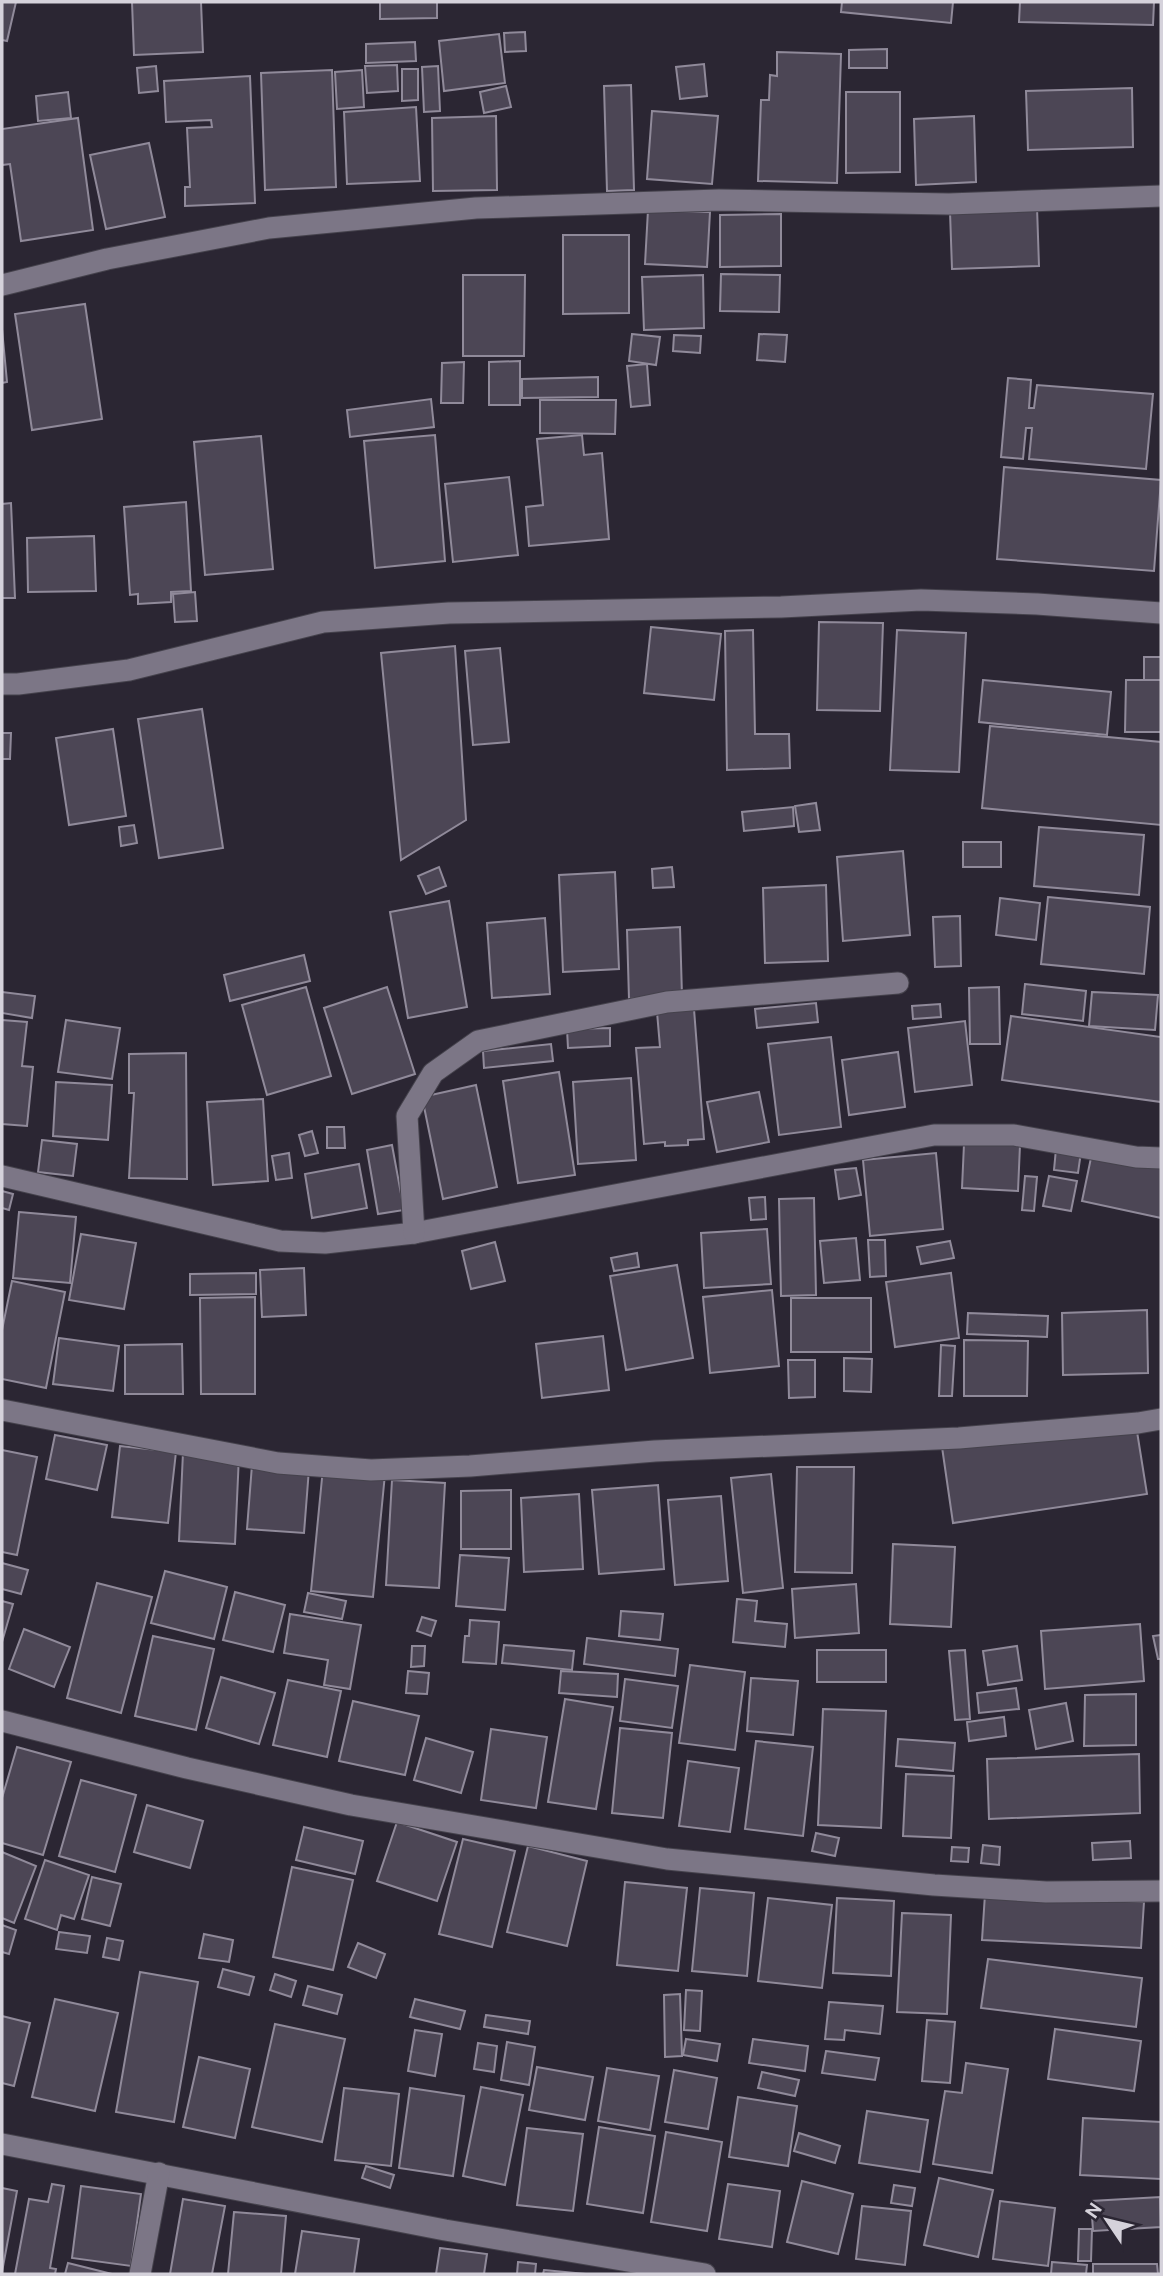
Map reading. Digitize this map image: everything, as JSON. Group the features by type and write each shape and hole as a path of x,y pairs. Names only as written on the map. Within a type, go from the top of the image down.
{"street":[{"path":"2,285 107,259 269,228 475,208 719,200 949,204 1161,196"},
{"path":"2,684 129,670 323,622 449,613 781,607 920,600 1037,604 1161,613"},
{"path":"414,1233 407,1116 433,1073 478,1041 667,1002 898,983"},
{"path":"2,1176 280,1241 325,1243 414,1233 934,1135 1014,1135 1136,1157 1161,1158"},
{"path":"2,1410 278,1463 371,1470 655,1451 959,1438 1161,1419"},
{"path":"2,1721 187,1768 351,1805 667,1859 934,1885 1046,1892 1161,1891"},
{"path":"2,2144 446,2230 705,2274"},
{"path":"140,2274 159,2173"}],"building":[{"path":"2,2 16,2 7,41 2,40"},
{"path":"132,2 201,2 203,52 134,55"},
{"path":"380,2 437,2 437,18 380,19"},
{"path":"842,2 953,2 951,23 841,12"},
{"path":"1020,2 1154,2 1153,25 1019,22"},
{"path":"525,32 526,51 505,52 504,33"},
{"path":"499,34 505,83 444,91 439,41"},
{"path":"415,42 416,61 366,63 366,44"},
{"path":"887,49 887,68 849,68 849,50"},
{"path":"777,52 841,54 837,183 758,181 761,100 769,100 770,75 777,76"},
{"path":"704,64 707,96 680,99 676,67"},
{"path":"397,65 398,91 367,93 365,66"},
{"path":"156,66 158,91 139,93 137,68"},
{"path":"438,66 440,111 424,112 422,67"},
{"path":"402,69 418,69 418,100 402,101"},
{"path":"332,70 336,187 265,190 261,73"},
{"path":"362,70 364,107 337,109 335,72"},
{"path":"250,76 255,203 185,206 185,187 190,187 187,128 212,127 211,120 166,122 164,81"},
{"path":"631,85 634,190 607,191 604,86"},
{"path":"506,86 511,107 484,113 480,92"},
{"path":"1132,88 1133,147 1028,150 1026,91"},
{"path":"68,92 71,118 38,121 36,96"},
{"path":"846,92 900,92 900,172 846,173"},
{"path":"416,107 420,181 347,184 344,112"},
{"path":"652,111 718,116 712,184 647,179"},
{"path":"496,116 497,190 433,191 432,118"},
{"path":"974,116 976,182 916,185 914,119"},
{"path":"78,118 93,230 21,241 10,164 2,165 2,129"},
{"path":"149,143 165,217 106,229 90,155"},
{"path":"1037,207 1039,266 952,269 950,212"},
{"path":"648,210 710,212 707,267 645,264"},
{"path":"781,214 781,266 720,267 720,215"},
{"path":"563,235 629,235 629,313 563,314"},
{"path":"721,274 780,275 779,312 720,311"},
{"path":"463,275 525,275 524,356 463,356"},
{"path":"703,275 704,328 644,330 642,277"},
{"path":"85,304 102,419 32,430 15,314"},
{"path":"2,329 7,382 2,383"},
{"path":"632,334 660,337 656,365 629,361"},
{"path":"759,334 787,335 785,362 757,360"},
{"path":"674,335 701,336 700,353 673,351"},
{"path":"520,361 520,405 489,405 489,362"},
{"path":"464,362 463,403 441,403 442,363"},
{"path":"647,364 650,405 631,407 627,366"},
{"path":"598,377 598,397 522,398 522,379"},
{"path":"1008,378 1031,380 1029,408 1034,408 1037,385 1153,394 1146,469 1029,459 1032,428 1026,428 1023,459 1001,457"},
{"path":"431,399 434,427 350,437 347,410"},
{"path":"540,400 616,400 615,434 540,433"},
{"path":"435,435 445,561 375,568 364,441"},
{"path":"582,435 584,455 602,453 609,539 529,546 526,507 543,505 537,439"},
{"path":"261,436 273,569 205,575 194,442"},
{"path":"1004,467 1161,480 1154,571 997,559"},
{"path":"509,477 518,555 453,562 445,484"},
{"path":"186,502 191,591 171,592 171,602 138,604 138,594 130,595 124,507"},
{"path":"11,503 15,598 2,598 2,504"},
{"path":"94,536 96,591 28,592 27,538"},
{"path":"195,592 197,621 175,622 173,594"},
{"path":"819,622 883,623 880,711 817,710"},
{"path":"651,627 721,634 714,700 644,693"},
{"path":"753,630 755,734 789,734 790,768 727,770 725,631"},
{"path":"897,630 966,633 959,772 890,770"},
{"path":"455,646 466,820 401,860 381,653"},
{"path":"500,648 509,742 473,745 465,651"},
{"path":"1144,657 1161,657 1161,680 1144,680"},
{"path":"983,680 1111,692 1107,735 979,722"},
{"path":"1126,680 1161,680 1161,732 1125,732"},
{"path":"202,709 223,848 159,858 138,719"},
{"path":"990,726 1161,742 1161,825 982,808"},
{"path":"113,729 126,816 69,825 56,738"},
{"path":"2,733 11,733 10,759 2,759"},
{"path":"816,803 820,830 799,832 795,806"},
{"path":"793,807 794,826 744,831 742,812"},
{"path":"134,825 137,843 121,846 119,827"},
{"path":"1039,827 1144,835 1139,895 1034,886"},
{"path":"963,842 1001,842 1001,867 963,867"},
{"path":"903,851 910,935 843,941 837,857"},
{"path":"439,867 446,886 426,894 418,876"},
{"path":"672,867 674,887 653,888 652,869"},
{"path":"615,872 619,969 563,972 559,875"},
{"path":"826,885 828,961 765,963 763,888"},
{"path":"1048,897 1150,907 1144,974 1041,964"},
{"path":"1000,898 1040,903 1036,940 996,935"},
{"path":"449,901 467,1007 408,1018 390,912"},
{"path":"960,916 961,966 935,967 933,917"},
{"path":"545,918 550,994 492,998 487,923"},
{"path":"680,927 682,996 629,999 627,930"},
{"path":"304,955 310,981 230,1001 224,975"},
{"path":"1025,984 1086,991 1083,1021 1022,1014"},
{"path":"306,987 331,1076 267,1095 242,1005"},
{"path":"387,987 415,1074 352,1094 324,1008"},
{"path":"999,987 1000,1044 970,1044 969,988"},
{"path":"2,992 35,996 32,1018 2,1013"},
{"path":"1092,992 1158,995 1155,1030 1089,1026"},
{"path":"816,1003 818,1022 757,1028 755,1009"},
{"path":"940,1004 941,1017 913,1019 912,1006"},
{"path":"694,1009 704,1139 688,1140 688,1145 665,1146 665,1142 644,1144 636,1048 660,1047 657,1012"},
{"path":"1011,1016 1161,1037 1161,1102 1002,1080"},
{"path":"2,1020 27,1022 22,1066 33,1067 27,1126 2,1124"},
{"path":"66,1020 120,1028 112,1079 58,1072"},
{"path":"965,1021 972,1085 915,1092 908,1028"},
{"path":"610,1028 610,1046 568,1048 567,1029"},
{"path":"831,1037 841,1127 779,1135 768,1044"},
{"path":"551,1044 553,1061 484,1068 483,1051"},
{"path":"898,1052 905,1107 849,1115 842,1060"},
{"path":"186,1053 187,1179 129,1178 134,1093 129,1093 129,1054"},
{"path":"559,1072 575,1175 518,1183 503,1081"},
{"path":"631,1078 636,1160 578,1164 573,1082"},
{"path":"56,1082 112,1085 108,1140 53,1136"},
{"path":"476,1085 497,1187 443,1199 422,1097"},
{"path":"759,1092 769,1142 717,1152 707,1102"},
{"path":"263,1099 268,1181 213,1185 207,1102"},
{"path":"327,1127 344,1127 345,1148 327,1148"},
{"path":"312,1131 318,1153 305,1156 299,1135"},
{"path":"42,1140 77,1144 73,1176 38,1172"},
{"path":"964,1144 1020,1145 1018,1191 962,1188"},
{"path":"392,1145 404,1210 378,1214 367,1150"},
{"path":"1056,1149 1081,1152 1078,1173 1054,1170"},
{"path":"289,1153 292,1178 276,1180 272,1156"},
{"path":"936,1153 943,1229 870,1236 863,1160"},
{"path":"1092,1153 1161,1168 1161,1218 1082,1201"},
{"path":"359,1164 367,1208 312,1218 305,1174"},
{"path":"856,1168 861,1195 839,1199 835,1170"},
{"path":"1025,1176 1037,1177 1034,1211 1022,1210"},
{"path":"1049,1176 1077,1181 1071,1211 1043,1206"},
{"path":"2,1191 13,1194 9,1210 2,1208"},
{"path":"765,1197 766,1219 751,1220 749,1198"},
{"path":"814,1198 816,1295 781,1296 779,1199"},
{"path":"19,1212 76,1217 70,1283 13,1278"},
{"path":"767,1229 771,1284 704,1288 701,1233"},
{"path":"81,1234 136,1243 124,1309 69,1300"},
{"path":"856,1238 860,1280 824,1283 820,1241"},
{"path":"868,1240 885,1240 886,1276 870,1277"},
{"path":"950,1241 954,1258 921,1264 917,1247"},
{"path":"495,1242 505,1281 471,1289 462,1251"},
{"path":"637,1253 639,1267 614,1271 611,1258"},
{"path":"677,1265 693,1358 626,1370 610,1276"},
{"path":"304,1268 306,1315 262,1317 260,1270"},
{"path":"256,1273 256,1294 190,1295 190,1274"},
{"path":"951,1273 959,1338 895,1347 886,1282"},
{"path":"12,1281 65,1292 46,1388 2,1379 2,1330"},
{"path":"772,1290 779,1366 710,1373 703,1297"},
{"path":"255,1297 255,1394 201,1394 200,1298"},
{"path":"791,1298 871,1298 871,1352 791,1352"},
{"path":"1147,1310 1148,1373 1063,1375 1062,1313"},
{"path":"968,1313 1048,1316 1047,1337 967,1334"},
{"path":"603,1336 609,1390 542,1398 536,1344"},
{"path":"59,1338 119,1346 113,1391 53,1384"},
{"path":"964,1340 1028,1341 1027,1396 964,1396"},
{"path":"182,1344 183,1394 125,1394 125,1345"},
{"path":"941,1345 955,1346 952,1396 939,1396"},
{"path":"844,1358 872,1359 871,1392 844,1391"},
{"path":"788,1360 815,1360 815,1397 789,1398"},
{"path":"1135,1419 1147,1494 953,1523 942,1447"},
{"path":"55,1435 107,1445 97,1490 46,1479"},
{"path":"120,1446 176,1452 168,1523 112,1517"},
{"path":"2,1450 37,1457 17,1555 2,1552"},
{"path":"183,1452 239,1455 235,1544 179,1541"},
{"path":"253,1452 310,1456 304,1533 247,1529"},
{"path":"797,1467 854,1467 852,1573 795,1572"},
{"path":"323,1468 385,1474 373,1597 311,1591"},
{"path":"771,1474 783,1588 743,1593 731,1478"},
{"path":"392,1480 445,1483 439,1588 386,1585"},
{"path":"658,1485 664,1569 599,1574 592,1490"},
{"path":"511,1490 511,1549 461,1549 461,1491"},
{"path":"579,1494 583,1569 524,1572 521,1498"},
{"path":"721,1496 728,1581 675,1585 668,1500"},
{"path":"893,1544 955,1547 951,1627 890,1624"},
{"path":"460,1555 509,1558 505,1610 456,1606"},
{"path":"2,1563 28,1570 21,1594 2,1589"},
{"path":"165,1571 227,1587 214,1639 151,1623"},
{"path":"97,1583 152,1597 121,1713 67,1698"},
{"path":"856,1584 859,1633 795,1638 792,1589"},
{"path":"235,1592 285,1605 273,1652 223,1640"},
{"path":"308,1593 346,1601 342,1619 304,1612"},
{"path":"737,1599 757,1601 755,1621 787,1624 785,1647 733,1642"},
{"path":"2,1601 13,1604 2,1642"},
{"path":"621,1611 663,1614 660,1640 619,1636"},
{"path":"290,1614 361,1625 350,1689 324,1685 328,1660 284,1653"},
{"path":"422,1617 436,1621 431,1636 417,1631"},
{"path":"470,1620 499,1622 496,1664 463,1662 465,1636 469,1636"},
{"path":"1140,1624 1144,1681 1045,1689 1041,1631"},
{"path":"24,1629 70,1647 54,1687 9,1669"},
{"path":"1161,1635 1161,1659 1158,1659 1153,1636"},
{"path":"153,1636 214,1649 196,1730 135,1716"},
{"path":"587,1638 678,1649 675,1676 584,1664"},
{"path":"504,1645 574,1651 572,1670 502,1663"},
{"path":"412,1646 425,1646 424,1666 411,1667"},
{"path":"1017,1646 1022,1680 988,1685 983,1651"},
{"path":"817,1650 886,1650 886,1682 817,1682"},
{"path":"965,1650 970,1719 955,1720 949,1651"},
{"path":"690,1665 745,1672 735,1750 679,1743"},
{"path":"408,1671 429,1673 427,1694 406,1693"},
{"path":"561,1671 618,1674 617,1697 559,1693"},
{"path":"221,1677 275,1693 259,1744 206,1728"},
{"path":"751,1678 798,1681 793,1735 747,1731"},
{"path":"625,1679 678,1686 672,1728 620,1721"},
{"path":"288,1680 341,1691 327,1757 273,1745"},
{"path":"1016,1688 1019,1709 979,1713 977,1693"},
{"path":"1136,1694 1136,1745 1084,1746 1085,1695"},
{"path":"565,1699 613,1707 596,1809 548,1802"},
{"path":"353,1701 419,1716 405,1775 339,1761"},
{"path":"1066,1703 1073,1741 1036,1749 1029,1710"},
{"path":"823,1709 886,1711 881,1828 818,1825"},
{"path":"1004,1717 1006,1736 969,1741 967,1722"},
{"path":"620,1728 672,1733 663,1818 612,1813"},
{"path":"491,1729 547,1737 536,1808 481,1800"},
{"path":"426,1738 473,1752 461,1793 414,1780"},
{"path":"898,1739 955,1743 953,1771 896,1766"},
{"path":"756,1741 813,1747 803,1836 745,1829"},
{"path":"17,1747 71,1762 43,1855 2,1843 2,1798"},
{"path":"1139,1754 1140,1813 989,1819 987,1759"},
{"path":"688,1761 739,1768 730,1832 679,1826"},
{"path":"906,1774 954,1776 951,1838 903,1836"},
{"path":"81,1780 136,1795 115,1872 59,1856"},
{"path":"147,1805 203,1821 190,1868 134,1852"},
{"path":"397,1822 457,1842 437,1901 377,1881"},
{"path":"304,1827 363,1841 355,1874 296,1860"},
{"path":"816,1833 839,1838 835,1856 812,1851"},
{"path":"463,1839 515,1851 492,1947 439,1934"},
{"path":"1130,1841 1131,1858 1093,1860 1092,1843"},
{"path":"983,1845 1000,1847 999,1865 981,1863"},
{"path":"528,1846 587,1861 567,1946 507,1932"},
{"path":"952,1847 969,1848 968,1862 951,1861"},
{"path":"2,1852 36,1866 14,1923 2,1918"},
{"path":"45,1860 89,1875 74,1919 61,1915 57,1930 25,1919"},
{"path":"292,1867 353,1880 333,1970 273,1957"},
{"path":"92,1877 121,1884 110,1926 82,1919"},
{"path":"625,1882 687,1888 678,1971 617,1965"},
{"path":"700,1888 754,1893 747,1976 692,1971"},
{"path":"985,1894 1144,1902 1141,1948 982,1940"},
{"path":"768,1898 832,1905 822,1988 758,1981"},
{"path":"837,1898 894,1901 891,1976 833,1973"},
{"path":"902,1913 951,1915 947,2014 897,2012"},
{"path":"2,1925 16,1930 9,1954 2,1952"},
{"path":"59,1932 90,1936 87,1953 56,1949"},
{"path":"204,1934 233,1940 229,1962 199,1958"},
{"path":"107,1938 123,1941 119,1960 103,1957"},
{"path":"358,1943 385,1954 376,1978 348,1967"},
{"path":"988,1959 1142,1978 1136,2027 981,2008"},
{"path":"223,1969 254,1977 249,1995 218,1987"},
{"path":"140,1972 198,1982 174,2122 116,2112"},
{"path":"275,1974 296,1981 291,1997 270,1990"},
{"path":"308,1986 342,1995 337,2014 303,2005"},
{"path":"686,1990 702,1991 700,2031 684,2030"},
{"path":"680,1994 682,2056 665,2057 664,1995"},
{"path":"55,1999 118,2013 95,2111 32,2097"},
{"path":"415,1999 465,2011 460,2029 410,2017"},
{"path":"829,2002 883,2006 880,2034 845,2030 844,2040 825,2039"},
{"path":"486,2015 530,2021 528,2034 484,2027"},
{"path":"2,2016 30,2023 14,2086 2,2083"},
{"path":"927,2020 955,2022 950,2083 922,2081"},
{"path":"275,2024 345,2039 322,2142 252,2127"},
{"path":"1055,2029 1141,2041 1134,2091 1048,2079"},
{"path":"415,2030 442,2034 435,2076 408,2071"},
{"path":"686,2039 720,2044 717,2061 683,2055"},
{"path":"753,2039 808,2046 805,2071 749,2063"},
{"path":"507,2042 535,2047 529,2085 501,2080"},
{"path":"478,2043 497,2046 494,2072 474,2069"},
{"path":"826,2051 879,2058 875,2080 822,2073"},
{"path":"199,2057 250,2069 235,2138 183,2127"},
{"path":"966,2063 1008,2069 992,2173 933,2164 945,2091 962,2093"},
{"path":"537,2067 593,2077 585,2120 529,2110"},
{"path":"607,2068 659,2076 650,2130 598,2121"},
{"path":"674,2070 717,2078 708,2129 665,2122"},
{"path":"762,2072 799,2080 795,2096 758,2088"},
{"path":"481,2087 523,2095 505,2185 463,2176"},
{"path":"344,2088 399,2094 391,2166 335,2160"},
{"path":"410,2088 464,2096 453,2176 399,2168"},
{"path":"738,2097 797,2106 788,2166 729,2157"},
{"path":"867,2111 928,2120 920,2172 859,2163"},
{"path":"1083,2118 1161,2122 1161,2179 1080,2175"},
{"path":"599,2127 655,2136 643,2213 587,2204"},
{"path":"527,2128 583,2134 573,2211 517,2205"},
{"path":"666,2132 722,2142 707,2231 651,2222"},
{"path":"799,2133 840,2146 835,2163 794,2151"},
{"path":"366,2166 394,2175 390,2188 362,2178"},
{"path":"939,2178 993,2190 978,2257 924,2245"},
{"path":"802,2181 853,2194 838,2254 787,2242"},
{"path":"52,2184 64,2186 50,2268 56,2269 55,2274 15,2274 29,2199 48,2202"},
{"path":"728,2184 780,2191 772,2247 719,2239"},
{"path":"894,2185 915,2188 912,2206 891,2203"},
{"path":"81,2186 141,2194 131,2266 72,2258"},
{"path":"2,2188 17,2191 2,2272"},
{"path":"1160,2197 1161,2227 1093,2231 1091,2201"},
{"path":"183,2199 225,2206 212,2274 170,2274"},
{"path":"1000,2201 1055,2208 1048,2266 993,2259"},
{"path":"862,2206 911,2211 905,2265 856,2259"},
{"path":"234,2212 286,2216 281,2274 228,2274"},
{"path":"1079,2229 1092,2229 1091,2261 1078,2261"},
{"path":"302,2231 359,2239 354,2274 295,2274"},
{"path":"440,2248 487,2254 484,2274 436,2274"},
{"path":"518,2262 536,2264 535,2274 517,2274"},
{"path":"1052,2262 1087,2265 1086,2274 1051,2274"},
{"path":"68,2263 112,2274 65,2274"},
{"path":"1093,2264 1157,2264 1158,2274 1093,2274"},
{"path":"544,2270 586,2274 543,2274"}]}
